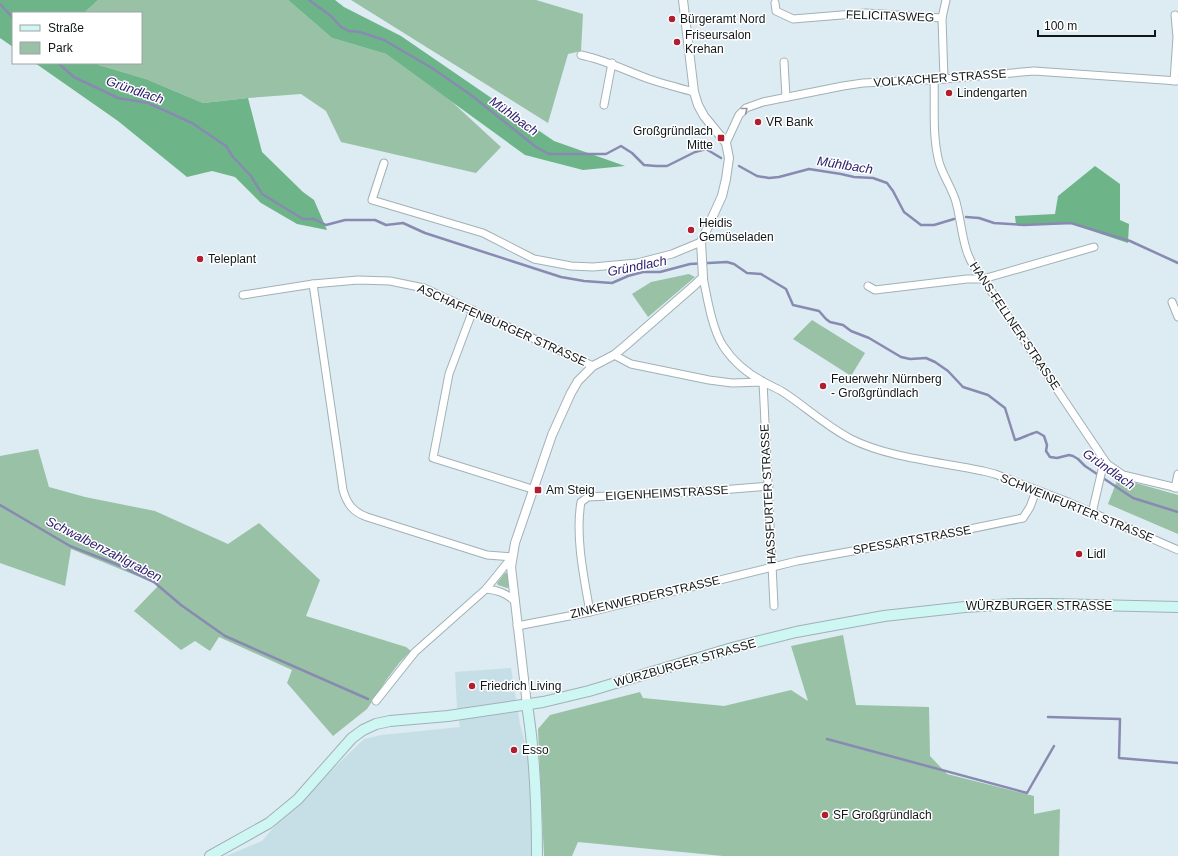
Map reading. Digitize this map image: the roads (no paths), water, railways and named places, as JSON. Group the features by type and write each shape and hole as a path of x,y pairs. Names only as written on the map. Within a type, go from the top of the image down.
{"main road":[{"name":"WÜRZBURGER STRASSE","path":"210,856 269,823 284,811 316,779 349,741 370,726 390,721 448,716 527,704 589,691 732,648 776,637 884,616 965,606 1014,604 1178,607"},
{"path":"527,704 531,732 537,808 537,856"}],"street":[{"path":"527,704 511,567 515,543 532,489 552,434 578,381 593,366 614,355 690,290 702,274 701,246 724,190 729,158 726,143 704,116 698,105 694,92 683,0"},
{"path":"944,79 942,18 946,0"},
{"name":"FELICITASWEG","path":"775,3 776,11 793,19 866,13 942,18"},
{"path":"1175,15 1176,81"},
{"path":"581,55 612,63 649,79 694,92"},
{"path":"784,62 786,97"},
{"path":"604,105 612,63"},
{"name":"VOLKACHER STRASSE","path":"726,143 742,111 753,105 786,97 862,83 934,80 1034,71 1176,81"},
{"name":"HANS-FELLNER-STRASSE","path":"934,80 935,99 933,117 939,164 955,201 966,249 974,268 983,279 1105,467 1123,475 1176,488"},
{"path":"384,163 372,200 483,233 534,259 571,266 593,267 637,263 701,246"},
{"path":"868,286 875,290 967,279 983,279 1094,247"},
{"name":"SCHWEINFURTER STRASSE","path":"702,274 708,303 722,345 729,354 749,373 782,392 837,431 866,445 897,455 983,471 1068,502 1178,550"},
{"name":"ASCHAFFENBURGER STRASSE","path":"243,295 313,284 358,280 390,281 424,288 593,366"},
{"path":"313,284 343,490 349,506 359,514 367,517 488,555 512,557"},
{"path":"1172,302 1178,317"},
{"path":"473,310 449,374 433,458 532,489"},
{"path":"614,355 631,364 716,381 746,383 763,382"},
{"path":"746,383 749,378 749,373"},
{"name":"HASSFURTER STRASSE","path":"763,382 774,606"},
{"path":"1092,512 1105,467"},
{"path":"1176,488 1178,474"},
{"name":"EIGENHEIMSTRASSE","path":"590,612 580,553 579,510 581,502 588,497 708,491 769,486"},
{"name":"SPESSARTSTRASSE","path":"772,567 796,561 945,534 1022,518 1030,507 1036,490"},
{"path":"376,701 415,652 486,589 512,557"},
{"name":"ZINKENWERDERSTRASSE","path":"517,626 590,612 772,567"},
{"path":"486,589 498,590 515,601"}],"waterway":[{"name":"Mühlbach","path":"309,0 331,16 341,27 349,31 360,32 384,40 432,68 471,95 536,147 549,154 606,154 621,146 632,153 644,165 667,166 695,152 706,149 721,158"},
{"name":"Gründlach","path":"0,4 12,17"},
{"name":"Gründlach","path":"59,64 74,77 118,98 148,103 192,123 226,146 233,157 251,176 262,194 303,219 314,219 326,225 345,220 375,220 386,225 403,223 425,233 561,277 584,281 612,283 628,276 643,272 660,272 690,264 727,262 734,264 747,273 761,274 786,289 793,305 819,311 830,322 843,325 851,331 869,338 901,357 910,359 926,358 935,362 948,371 963,387 988,395 1005,408 1015,440 1037,432 1044,436 1047,445 1046,451 1050,457 1057,458 1069,455 1073,456 1085,466 1133,498 1178,512"},
{"name":"Mühlbach","path":"739,166 757,176 769,178 779,177 809,169 854,177 873,178 887,183 904,212 921,225 934,225 954,219"},
{"name":"Mühlbach","path":"966,217 979,218 994,223 1024,225 1071,223 1130,241 1178,263"},
{"name":"Schwalbenzahlgraben","path":"0,505 70,546 116,564 154,582 181,605 225,636 368,699"},
{"path":"1048,717 1120,719 1119,758 1178,763"},
{"path":"827,739 1027,793 1054,746"}],"place":[{"name":"Bürgeramt Nord","path":"672,19"},
{"name":"Friseursalon Krehan","path":"677,42"},
{"name":"Lindengarten","path":"949,93"},
{"name":"VR Bank","path":"758,122"},
{"name":"Großgründlach Mitte","path":"721,138"},
{"name":"Heidis Gemüseladen","path":"691,230"},
{"name":"Teleplant","path":"200,259"},
{"name":"Feuerwehr Nürnberg - Großgründlach","path":"823,386"},
{"name":"Am Steig","path":"538,490"},
{"name":"Lidl","path":"1079,554"},
{"name":"Friedrich Living","path":"472,686"},
{"name":"Esso","path":"514,750"},
{"name":"SF Großgründlach","path":"825,815"}]}
